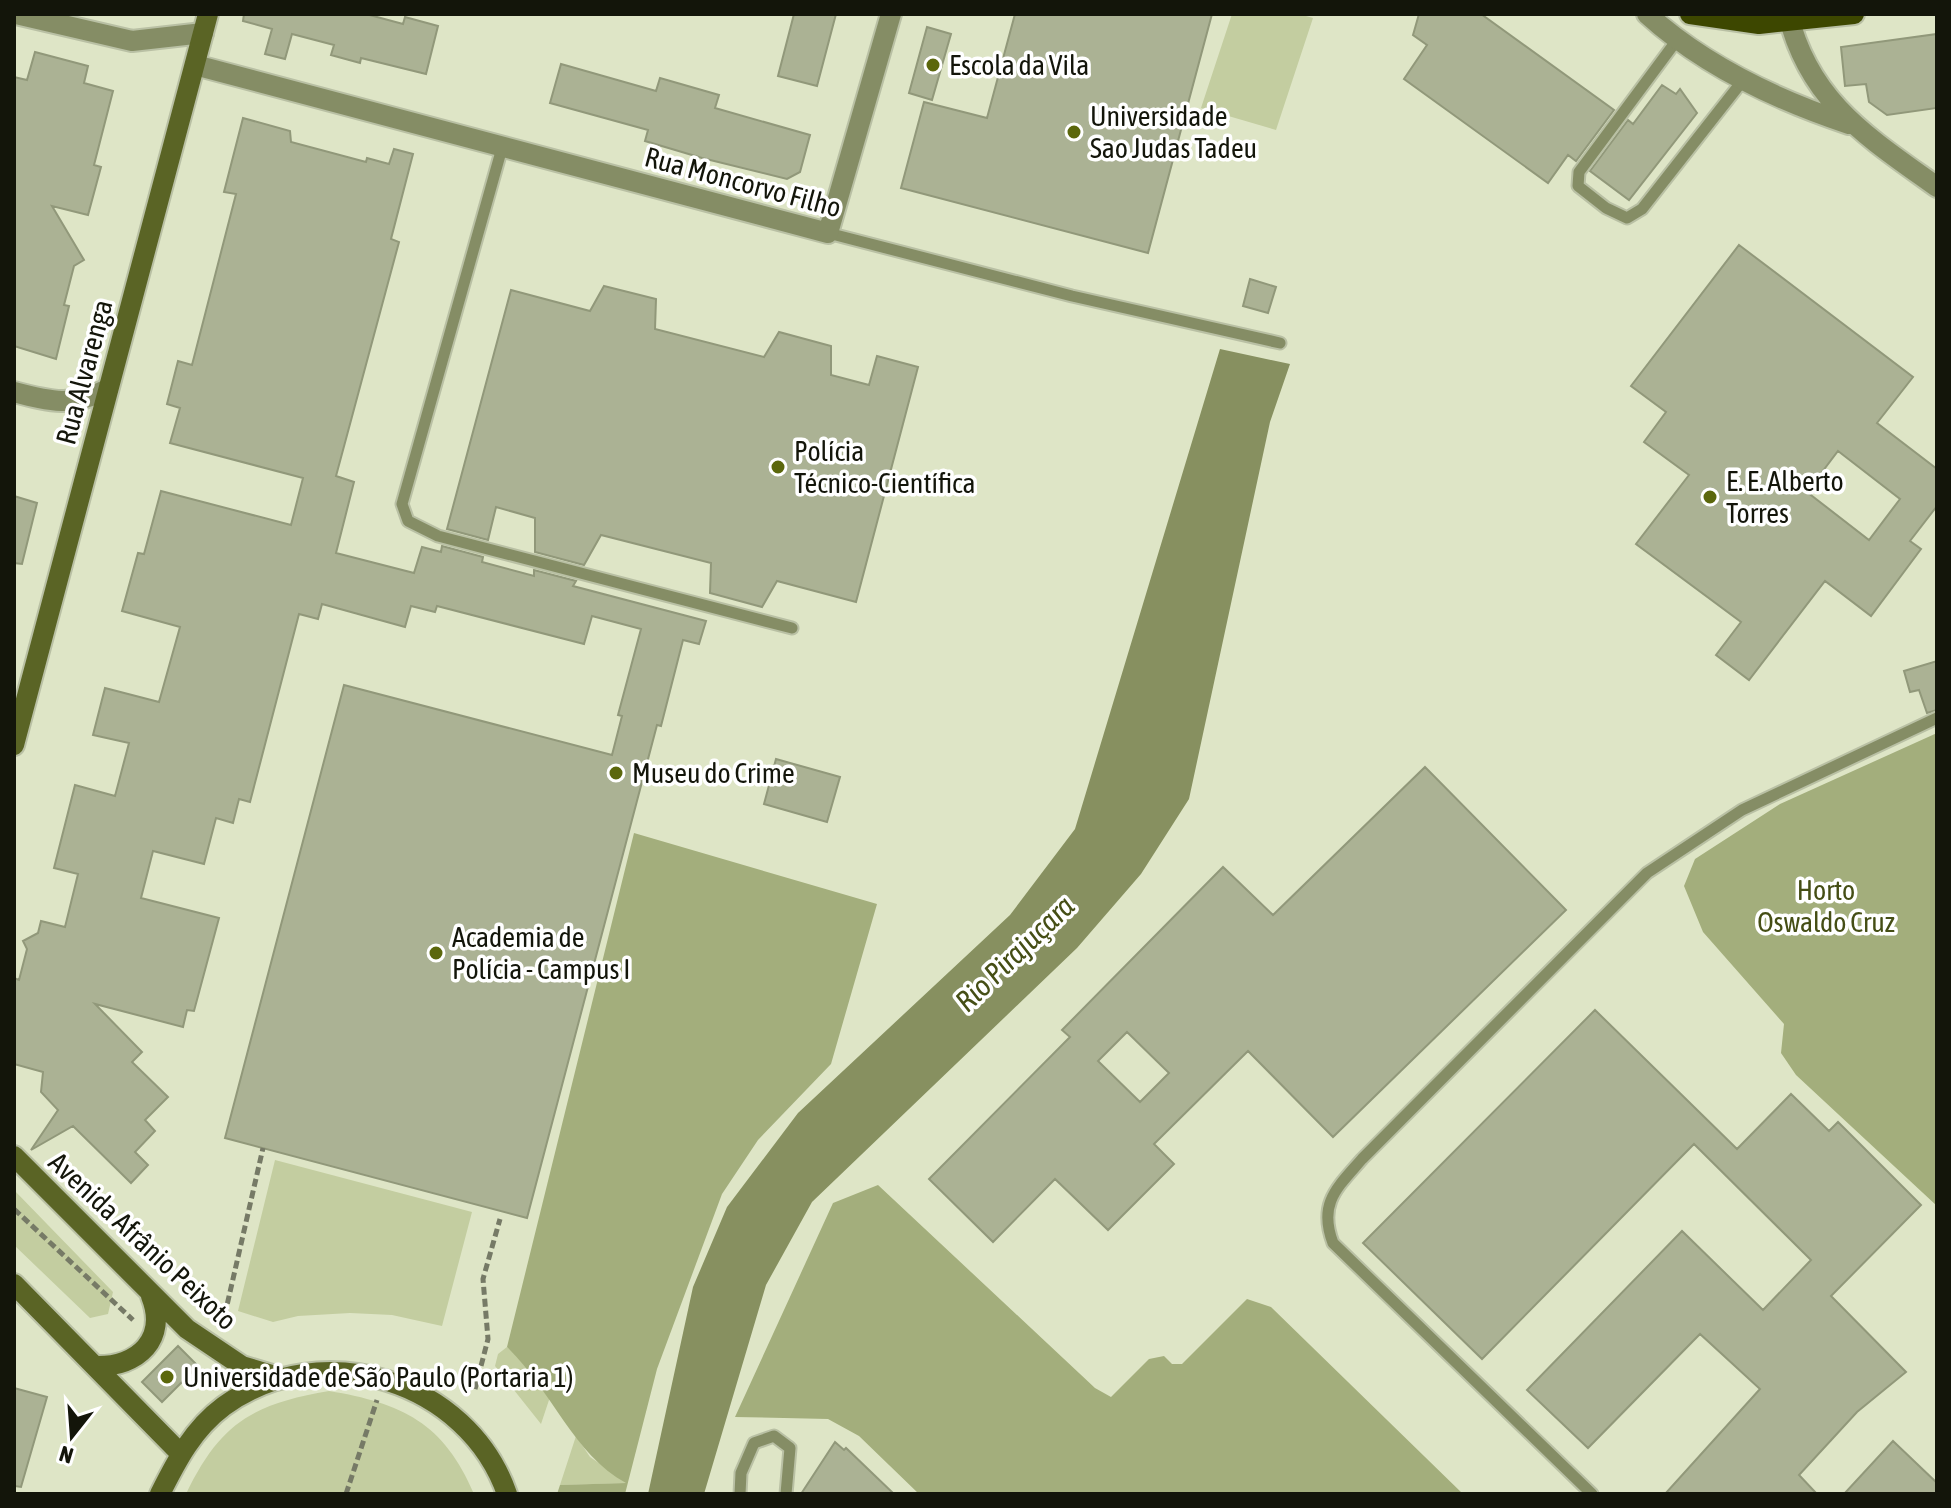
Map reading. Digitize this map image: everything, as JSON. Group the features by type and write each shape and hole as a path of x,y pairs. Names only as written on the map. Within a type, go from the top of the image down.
{"main road":[{"path":"1690,14 1759,24 1854,14"},
{"name":"Rua Alvarenga","path":"14,745 205,23"},
{"name":"Avenida Afrânio Peixoto","path":"14,1156 187,1329 242,1366 282,1378"},
{"path":"14,1284 180,1453"},
{"path":"96,1366 118,1366 132,1362 150,1340 157,1325 157,1310 150,1292"},
{"path":"160,1494 180,1453 200,1428 224,1406 282,1378 313,1372 350,1371 398,1382 441,1405 485,1450 507,1494"}],"street":[{"path":"16,14 132,41 205,23"},
{"path":"828,233 891,14"},
{"path":"1647,14 1677,40 1744,79 1809,110 1849,124"},
{"path":"1790,19 1815,82 1849,124 1937,187"},
{"name":"Rua Moncorvo Filho","path":"195,65 828,233"},
{"path":"14,392 66,403 84,400 108,389"}],"lane":[{"path":"1677,40 1579,172 1578,186 1606,208 1627,218 1642,209 1744,79"},
{"path":"502,148 402,504 408,521 438,536 792,628"},
{"name":"Rua Moncorvo Filho","path":"828,233 1072,296 1280,343"},
{"path":"1592,1494 1333,1243 1325,1221 1333,1192 1647,873 1742,810 1937,718"},
{"path":"740,1494 741,1473 754,1443 774,1436 790,1448 786,1494"}],"path":[{"path":"220,1336 263,1148"},
{"path":"14,1209 132,1319"},
{"path":"475,1389 488,1339 483,1279 500,1219"},
{"path":"346,1494 377,1399"}],"shaded area":[{"path":"1232,14 1299,14 1313,18 1276,130 1201,108"},
{"path":"275,1160 472,1212 442,1326 392,1315 350,1313 298,1316 273,1322 238,1311"},
{"path":"14,1190 113,1292 108,1314 90,1318 14,1245"},
{"path":"507,1347 531,1369 550,1397 541,1424 495,1366 498,1354"},
{"path":"329,1391 378,1402 418,1420 449,1450 474,1494 186,1494 212,1450 242,1421 279,1403"},
{"path":"576,1436 590,1457 628,1483 560,1485"}],"green space":[{"name":"Horto Oswaldo Cruz","path":"1937,733 1937,1206 1796,1075 1781,1053 1784,1024 1703,932 1684,886 1695,859 1780,804"},
{"path":"634,833 877,904 831,1064 758,1140 722,1194 657,1369 625,1494 557,1494 560,1485 626,1483 607,1471 591,1455 507,1347"},
{"path":"878,1185 1095,1388 1111,1397 1149,1359 1164,1356 1172,1364 1182,1364 1247,1299 1271,1307 1463,1494 919,1494 859,1436 828,1419 735,1417 833,1203"}],"water":[{"name":"Rio Pirajuçara","path":"1220,349 1290,364 1270,422 1189,799 1141,874 1077,948 812,1202 766,1285 704,1494 648,1494 693,1287 727,1207 798,1113 1010,915 1075,829"}],"building":[{"path":"244,14 366,14 403,24 405,17 438,26 426,74 361,58 360,63 331,55 334,45 292,34 285,59 265,54 272,29 243,21"},
{"path":"794,14 836,14 817,86 778,76"},
{"name":"Universidade Sao Judas Tadeu","path":"1015,14 1212,14 1148,253 901,188 924,102 987,118"},
{"path":"1419,14 1481,14 1614,110 1576,161 1568,155 1548,183 1404,79 1427,45 1413,35"},
{"path":"927,27 951,34 932,100 909,93"},
{"path":"1937,34 1937,108 1887,115 1869,102 1866,84 1845,86 1841,47"},
{"path":"35,52 88,66 84,83 113,91 94,165 101,167 88,215 52,206 84,260 74,266 64,305 69,306 56,359 14,346 14,77 27,80"},
{"path":"561,64 656,91 660,78 719,95 715,108 810,135 800,172 787,179 702,158 645,141 648,130 550,103"},
{"path":"1662,85 1676,94 1680,89 1697,113 1629,200 1590,171 1628,120 1633,124"},
{"path":"243,118 290,131 291,142 366,162 367,158 389,164 394,149 413,154 391,239 399,242 336,476 354,482 336,553 414,573 422,547 441,552 442,546 483,557 482,562 534,576 534,570 576,581 573,586 706,621 699,644 683,640 661,726 657,725 527,1218 225,1138 344,685 612,755 622,716 618,715 641,629 592,616 584,644 437,606 435,612 411,606 405,627 322,604 318,619 299,614 250,802 239,799 233,823 216,818 204,864 153,851 141,898 219,918 194,1011 187,1010 183,1027 95,1004 142,1052 132,1062 168,1097 145,1120 155,1131 135,1152 148,1165 131,1183 73,1126 31,1150 58,1110 41,1092 43,1072 14,1064 14,978 19,980 27,949 23,941 38,933 41,921 65,927 78,874 54,868 75,785 115,796 129,743 93,735 105,688 159,702 180,627 122,611 138,553 144,554 161,491 291,525 303,478 170,443 180,408 167,404 178,361 192,365 236,194 224,192"},
{"path":"1739,245 1913,377 1877,423 1937,469 1937,506 1910,541 1921,549 1871,616 1825,581 1749,680 1716,655 1741,622 1636,544 1689,475 1644,442 1666,412 1631,386","holes":["1838,451 1900,499 1869,540 1807,492"]},
{"path":"1250,279 1276,287 1268,313 1243,306"},
{"path":"604,286 656,299 655,329 764,357 779,332 831,346 831,375 869,385 877,356 918,367 856,602 777,581 762,607 710,593 711,563 601,535 584,565 535,552 535,518 496,507 488,540 447,529 511,290 590,311"},
{"path":"14,496 37,503 22,564 14,563"},
{"path":"1937,661 1937,710 1927,713 1919,690 1910,692 1904,671"},
{"path":"776,759 840,777 827,822 764,804"},
{"path":"1425,767 1566,910 1333,1137 1248,1051 1154,1144 1174,1164 1108,1230 1055,1179 993,1242 929,1179 1070,1037 1062,1030 1223,867 1273,915","holes":["1127,1032 1169,1073 1140,1102 1098,1061"]},
{"path":"1595,1010 1737,1149 1791,1094 1829,1131 1838,1122 1921,1205 1831,1296 1906,1372 1857,1412 1799,1475 1817,1494 1665,1494 1760,1389 1700,1334 1588,1448 1527,1390 1682,1231 1763,1310 1811,1260 1694,1144 1482,1359 1363,1243"},
{"name":"Universidade de São Paulo (Portaria 1)","path":"178,1346 198,1366 162,1402 142,1382"},
{"path":"14,1388 47,1397 21,1487 14,1486"},
{"path":"1893,1441 1937,1483 1937,1494 1844,1494"},
{"path":"835,1442 844,1450 846,1448 894,1494 801,1494"}],"place":[{"name":"Escola da Vila","path":"933,65"},
{"name":"Universidade Sao Judas Tadeu","path":"1074,132"},
{"name":"Polícia Técnico-Científica","path":"778,467"},
{"name":"E. E. Alberto Torres","path":"1710,497"},
{"name":"Museu do Crime","path":"616,773"},
{"name":"Academia de Polícia - Campus I","path":"436,953"},
{"name":"Universidade de São Paulo (Portaria 1)","path":"167,1377"}]}
